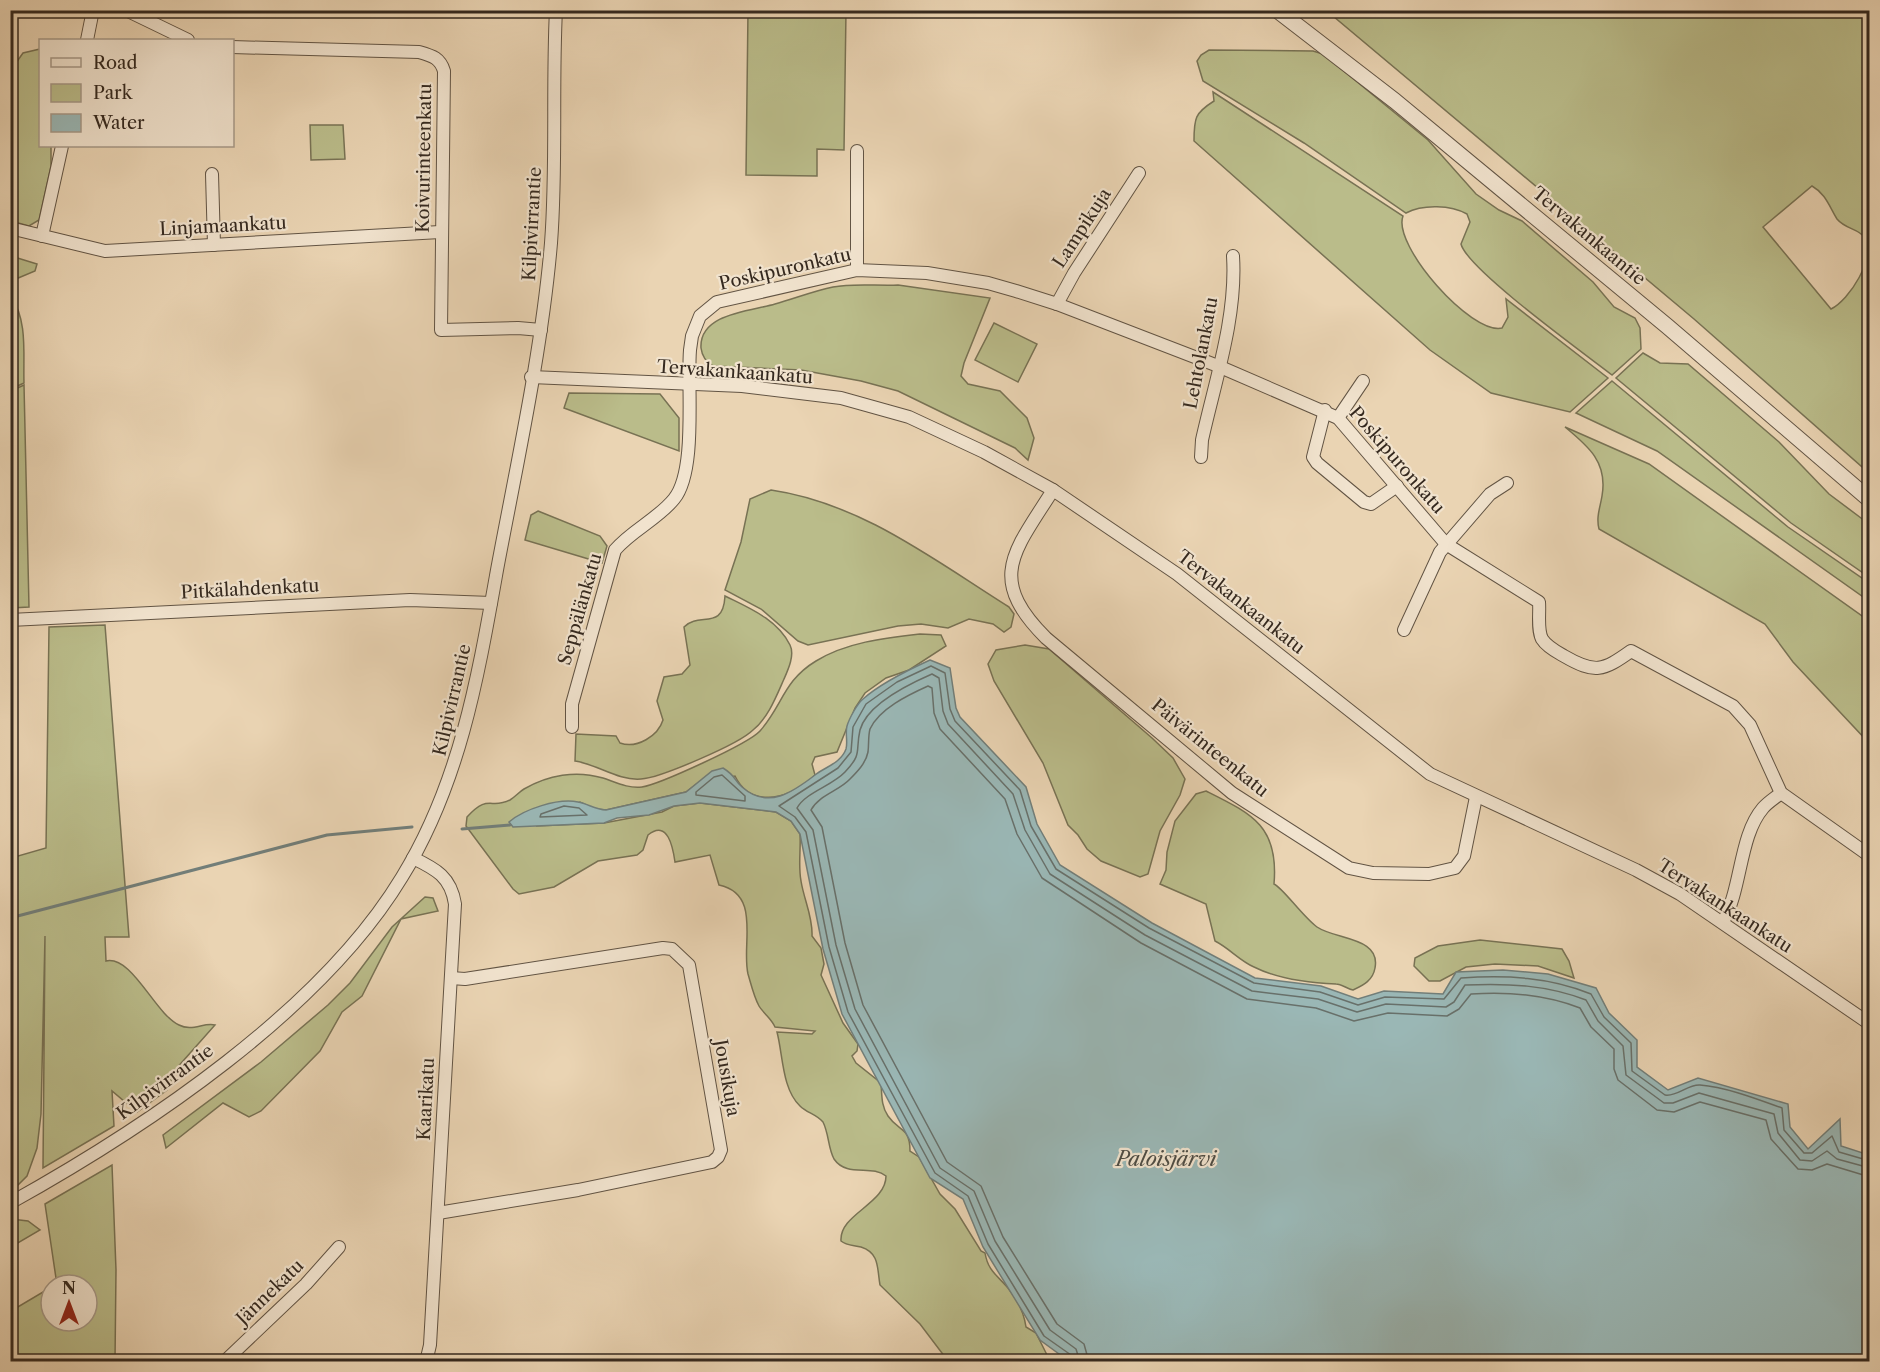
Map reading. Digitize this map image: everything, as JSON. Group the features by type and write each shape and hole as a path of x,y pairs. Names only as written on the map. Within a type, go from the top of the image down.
{"street":[{"path":"87,39 93,10"},
{"path":"126,10 186,39"},
{"name":"Kilpivirrantie","path":"10,1203 142,1121 269,1026 318,981 351,945 384,904 429,828 453,771 479,669 540,330 551,239 556,10"},
{"name":"Tervakankaantie","path":"1277,10 1405,108 1668,326 1869,500"},
{"name":"Koivurinteenkatu","path":"234,47 419,52 433,56 441,62 444,71 440,232 441,330 518,328 540,330"},
{"path":"42,236 62,147"},
{"path":"856,151 857,270"},
{"name":"Lampikuja","path":"1057,304 1074,273 1139,173"},
{"path":"212,174 214,245"},
{"name":"Linjamaankatu","path":"10,228 105,251 440,232"},
{"name":"Lehtolankatu","path":"1201,457 1202,440 1234,275 1233,256"},
{"name":"Poskipuronkatu","path":"688,386 692,336 705,310 717,303 738,297 857,270 887,269 966,279 1057,304 1218,366 1325,410 1338,418 1446,544 1539,602 1543,640 1581,666 1595,669 1606,667 1631,651 1733,706 1749,725 1781,793 1869,856"},
{"name":"Tervakankaankatu","path":"531,377 688,386 773,388 875,406 909,417 984,452 1053,490 1177,574 1430,774 1636,870 1723,922 1869,1024"},
{"path":"1338,418 1363,381"},
{"name":"Seppälänkatu","path":"572,727 572,704 615,549 664,509 676,497 684,482 688,461 688,386"},
{"path":"1325,410 1313,450 1317,464 1364,502 1371,504 1397,486"},
{"path":"1404,630 1446,544 1490,494 1507,483"},
{"name":"Päivärinteenkatu","path":"1053,490 1015,555 1010,569 1017,600 1028,620 1046,638 1232,793 1339,863 1360,872 1373,873 1442,873 1455,868 1464,856 1476,797"},
{"name":"Pitkälahdenkatu","path":"10,620 410,600 491,603"},
{"path":"1723,922 1734,899 1756,820 1763,808 1781,793"},
{"name":"Kaarikatu","path":"413,858 439,871 451,887 455,914 430,1345 426,1362"},
{"name":"Jousikuja","path":"438,1213 578,1190 712,1162 721,1150 688,965 672,949 663,948 465,979 451,978"},
{"name":"Jännekatu","path":"224,1362 306,1284 339,1247"}],"green space":[{"path":"748,11 846,11 844,150 817,149 817,176 746,175"},
{"path":"1327,11 1869,11 1869,473 1694,319","holes":["1812,186 1821,193 1837,219 1862,234 1867,246 1867,256 1859,278 1846,297 1831,309 1763,227"]},
{"path":"39,49 39,147 51,147 51,166 39,220 29,226 11,221 11,70 23,53"},
{"path":"1209,50 1313,51 1323,54 1428,140 1476,194 1499,210 1522,221 1593,282 1614,307 1635,318 1640,328 1641,349 1612,375 1504,291 1468,256 1461,244 1470,222 1467,214 1437,207 1420,208 1406,213 1304,143 1203,81 1197,61"},
{"path":"1213,92 1403,216 1403,229 1409,247 1421,266 1437,286 1472,318 1488,326 1502,328 1508,317 1506,299 1608,378 1570,412 1491,393 1430,350 1194,141 1197,117 1214,101"},
{"path":"310,125 343,125 345,159 311,160"},
{"path":"11,256 37,264 35,271 11,281"},
{"path":"898,285 990,298 961,376 968,384 1000,391 1027,418 1034,438 1028,460 1015,448 898,391 861,381 801,370 713,366 702,354 703,336 708,327 729,316 833,287"},
{"path":"11,296 22,327 24,383 11,389"},
{"path":"994,323 1037,344 1018,382 975,360"},
{"path":"1643,353 1660,363 1688,364 1779,442 1829,494 1869,524 1869,577 1791,523 1616,378"},
{"path":"1612,381 1788,527 1869,583 1869,601 1657,451 1576,413"},
{"path":"24,385 29,607 11,608 11,391"},
{"path":"569,393 660,394 679,418 679,451 564,408"},
{"path":"1565,427 1649,464 1869,621 1869,743 1793,662 1765,624 1599,529 1598,516 1603,484 1599,464 1588,448"},
{"path":"771,490 836,507 896,536 1009,607 1014,614 1011,627 1004,632 993,624 969,619 948,628 921,624 898,626 808,645 798,641 761,609 725,590 741,542 750,499"},
{"path":"538,511 600,536 607,546 602,563 525,540 531,515"},
{"path":"725,596 770,621 790,645 792,653 786,675 763,720 745,736 732,743 681,767 651,777 632,779 575,761 576,734 616,736 620,743 633,744 646,740 657,731 663,720 657,701 664,677 682,674 690,665 684,627 696,620 709,619 720,614"},
{"path":"105,625 129,937 105,937 106,961 116,962 125,967 161,1010 179,1025 189,1028 215,1025 176,1069 167,1090 137,1112 112,1091 114,1126 43,1168 45,936 41,1114 37,1148 27,1176 11,1192 11,858 46,848 49,627"},
{"path":"920,634 941,635 946,646 909,670 886,678 865,693 855,708 837,752 815,757 812,764 815,775 796,789 774,797 762,797 742,787 735,776 698,783 686,792 606,810 595,809 580,802 536,826 604,823 662,812 674,806 700,803 776,812 791,821 800,834 801,881 812,936 821,948 824,964 821,975 843,1023 858,1044 857,1051 852,1056 856,1063 881,1083 883,1104 888,1116 906,1134 910,1143 910,1151 919,1157 940,1194 955,1209 981,1251 985,1253 991,1269 1014,1297 1022,1311 1026,1327 1036,1333 1050,1361 948,1361 920,1324 880,1285 875,1257 872,1253 841,1241 842,1232 847,1223 879,1194 886,1176 874,1171 852,1170 839,1165 832,1155 823,1122 794,1099 786,1081 777,1032 812,1034 815,1031 775,1027 759,1006 748,974 745,909 741,899 732,890 719,885 710,855 675,862 668,837 660,830 655,831 648,835 643,850 637,855 598,861 554,887 519,894 466,826 467,817 480,806 503,803 533,784 552,777 583,774 622,785 642,787 684,771 722,754 760,731 790,685 816,661 853,645"},
{"path":"1025,645 1049,649 1173,758 1185,779 1180,795 1160,831 1148,874 1140,877 1101,861 1087,849 1068,825 1043,763 994,681 988,664 996,650"},
{"path":"1206,791 1237,807 1259,824 1272,848 1274,884 1317,927 1355,941 1371,950 1375,958 1375,968 1367,982 1353,990 1338,984 1283,977 1254,967 1215,941 1206,904 1160,884 1166,870 1167,852 1175,821 1196,794"},
{"path":"425,897 433,898 438,911 401,919 362,996 342,1012 320,1051 261,1111 249,1117 223,1103 166,1148 163,1135 261,1062 328,1005 350,983 392,927"},
{"path":"1480,940 1562,949 1569,961 1574,978 1538,966 1495,964 1466,967 1440,981 1429,981 1414,966 1415,958 1438,946"},
{"path":"112,1165 116,1270 115,1361 11,1361 11,1311 39,1294 39,1333 99,1333 99,1273 55,1273 45,1204"},
{"path":"11,1219 28,1221 40,1230 11,1247"}],"water":[{"name":"Paloisjärvi","path":"930,660 950,668 956,708 960,717 1026,787 1037,824 1060,865 1152,923 1255,978 1321,986 1358,999 1384,991 1443,994 1456,972 1503,970 1548,974 1596,988 1609,1013 1637,1040 1637,1067 1668,1090 1698,1078 1788,1104 1790,1127 1808,1149 1840,1119 1841,1146 1869,1155 1869,1361 1070,1362 1040,1340 983,1247 963,1199 930,1178 842,1014 823,949 800,834 791,821 776,812 700,803 674,806 649,815 617,818 604,823 513,827 509,822 523,813 551,803 578,802 606,810 686,792 712,771 723,768 752,794 771,798 780,796 798,787 844,754 848,723 863,699 886,682"}],"waterway":[{"path":"462,829 510,825"},
{"path":"10,918 327,835 412,827"}]}
